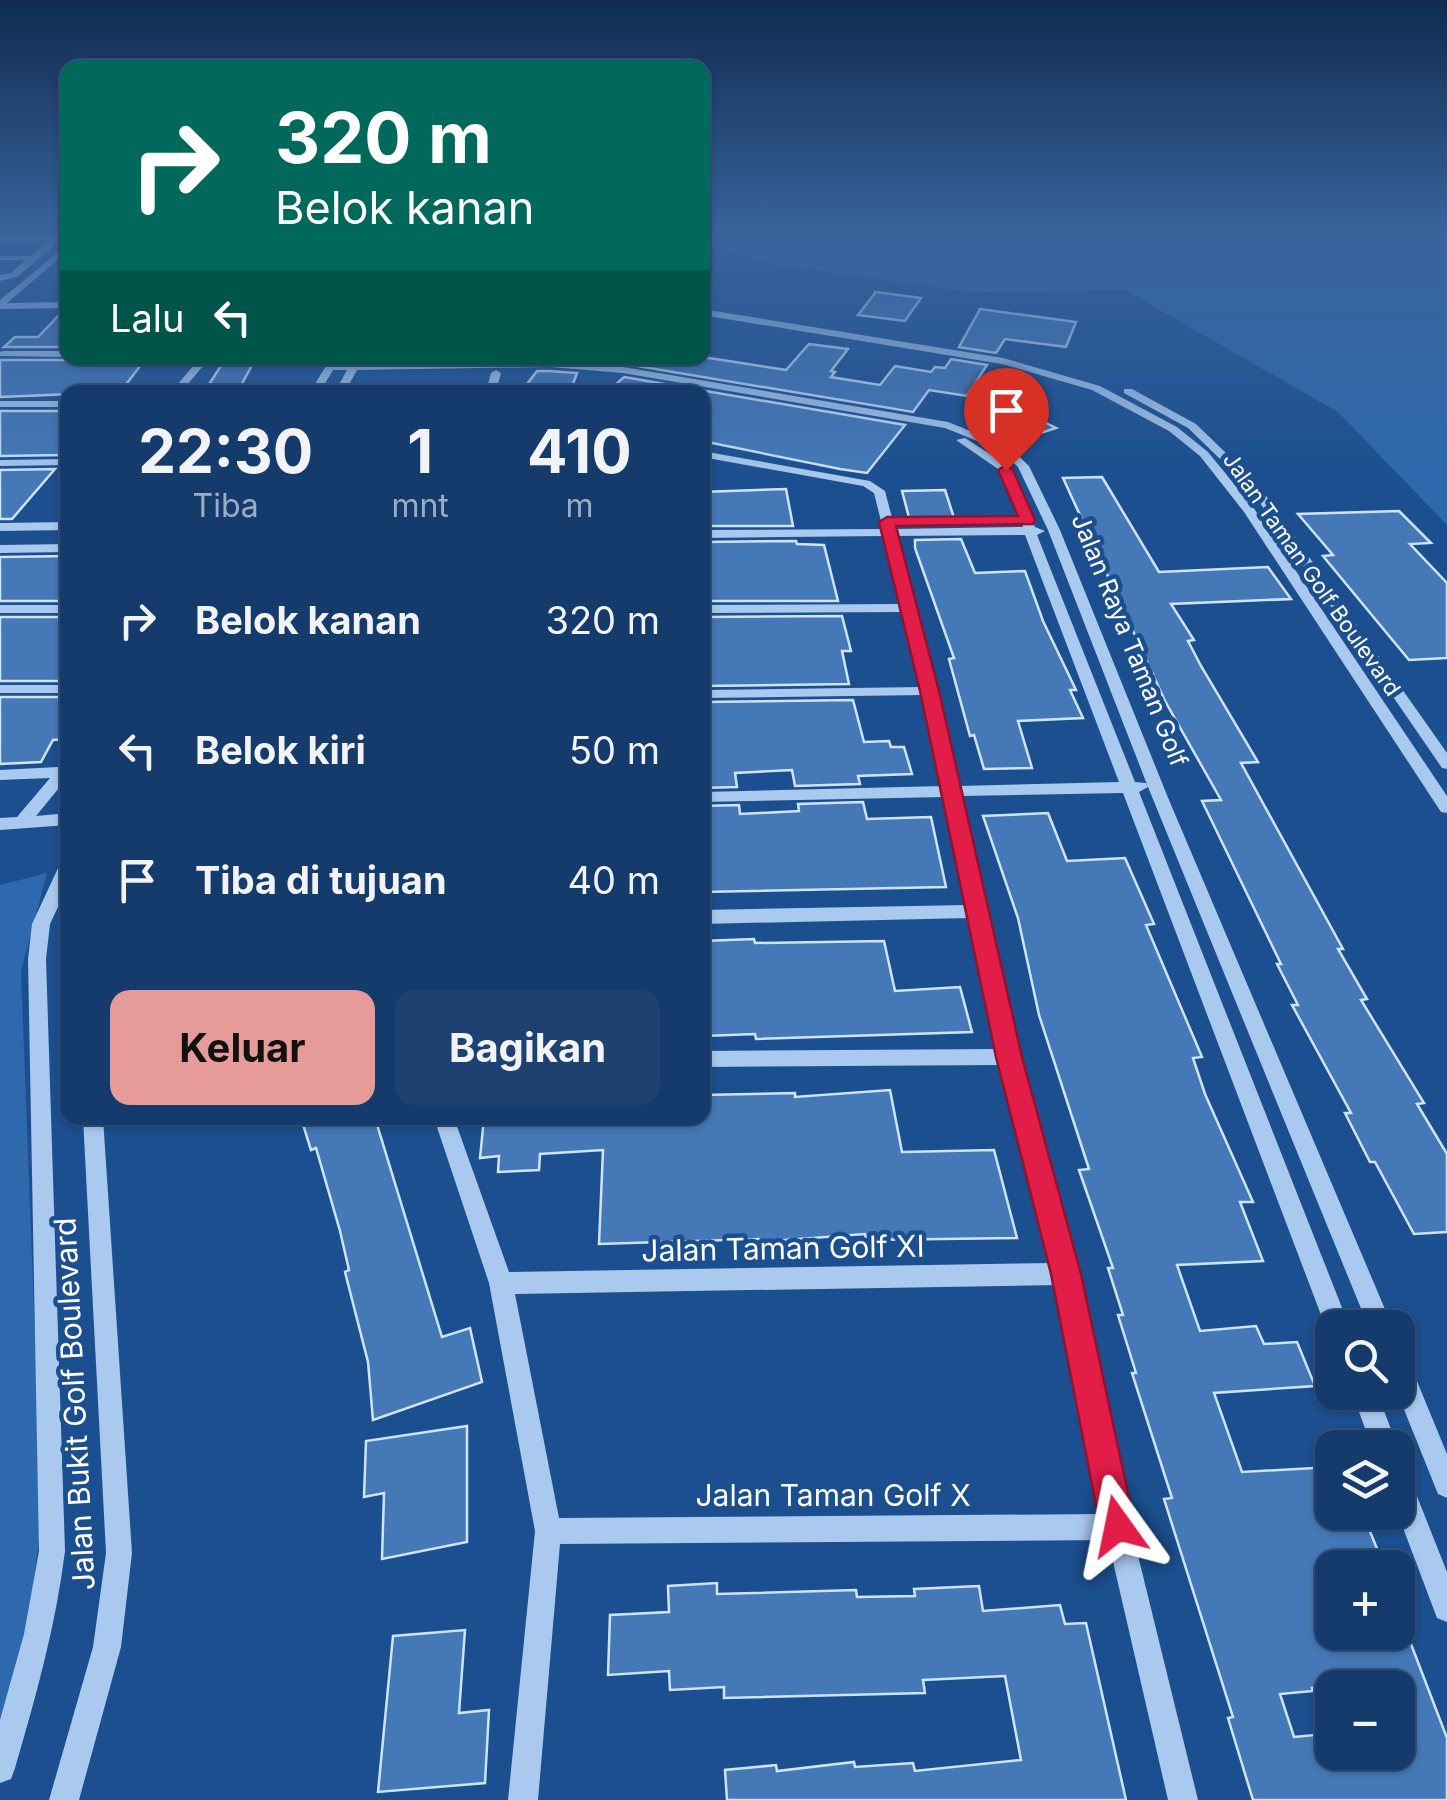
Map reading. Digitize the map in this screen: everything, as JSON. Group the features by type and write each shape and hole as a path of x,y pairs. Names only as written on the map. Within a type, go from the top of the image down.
{"street":[{"name":"Jalan Taman Golf Boulevard","path":"726,313 1004,360 1096,388 1133,405 1188,441 1204,454 1250,510 1447,808"},
{"name":"Jalan Taman Golf Boulevard","path":"729,313 1009,354 1110,383 1192,426 1253,484 1447,764"},
{"path":"3,354 60,354"},
{"path":"182,385 199,365"},
{"name":"Jalan Raya Taman Golf","path":"491,371 542,365"},
{"name":"Jalan Raya Taman Golf","path":"562,365 623,370 948,425 1004,448 1024,466 1052,525 1156,787 1374,1310"},
{"name":"Jalan Raya Taman Golf","path":"357,366 448,370"},
{"name":"Jalan Raya Taman Golf","path":"330,367 622,378 661,385"},
{"path":"490,385 491,371"},
{"name":"Jalan Raya Taman Golf","path":"710,394 943,435 966,442 1006,470 1331,1310"},
{"path":"0,404 60,404"},
{"path":"710,456 866,483 879,491 930,691 1009,1057 1066,1274 1118,1526 1183,1800"},
{"path":"0,463 60,462"},
{"path":"1250,510 1270,510"},
{"path":"710,524 1052,525"},
{"path":"0,527 60,536"},
{"path":"710,534 888,527"},
{"path":"0,539 60,537"},
{"path":"0,548 60,538"},
{"path":"0,610 60,608"},
{"path":"710,609 909,608"},
{"path":"0,689 60,688"},
{"path":"710,694 930,691"},
{"path":"0,775 60,770"},
{"path":"23,820 60,777"},
{"path":"710,797 1156,787"},
{"path":"0,824 60,819"},
{"name":"Jalan Bukit Golf Boulevard","path":"0,1768 34,1659 46,1608 52,1551 38,959 41,924 60,883"},
{"path":"710,917 976,911"},
{"path":"710,1059 1009,1057"},
{"name":"Jalan Bukit Golf Boulevard","path":"64,1800 118,1595 120,1553 93,1125"},
{"path":"446,1125 501,1283 548,1531 523,1800"},
{"name":"Jalan Taman Golf XI","path":"501,1283 1066,1274"},
{"path":"1415,1407 1447,1485"},
{"path":"1415,1524 1447,1608"},
{"name":"Jalan Taman Golf X","path":"548,1531 1118,1526"}],"shaded area":[{"path":"1165,313 1447,313 1447,525 1338,412"},
{"path":"47,873 21,971 42,1519 17,1703 0,1755 0,885"}],"building":[{"path":"859,313 911,313 905,321"},
{"path":"978,313 1076,322 1066,347 1005,339 996,353 959,347"},
{"path":"60,314 60,347 4,347 15,337 38,337"},
{"path":"809,344 848,349 831,371 835,372 831,377 880,385 895,366 931,372 935,367 945,368 951,359 987,365 967,396 929,390 913,412 637,366 710,365 710,358 786,370"},
{"path":"0,360 141,365 125,385 60,385 60,394 0,397"},
{"path":"221,365 252,365 241,385 209,385"},
{"path":"537,371 577,373 573,385 526,385"},
{"path":"624,377 671,385 615,385"},
{"path":"710,392 905,425 867,473 710,443"},
{"path":"0,411 60,411 60,455 0,456"},
{"path":"1030,415 1056,428 1010,443 980,431"},
{"path":"55,469 12,519 0,519 0,470"},
{"path":"1102,477 1159,572 1268,567 1291,599 1171,604 1194,640 1188,641 1201,666 1258,762 1241,763 1343,949 1338,949 1367,999 1361,1000 1424,1103 1417,1104 1447,1154 1447,1232 1414,1234 1375,1162 1370,1162 1345,1113 1351,1113 1292,1005 1298,1005 1277,964 1281,964 1202,801 1221,800 1165,701 1063,478"},
{"path":"786,489 793,526 710,526 710,492"},
{"path":"945,490 956,524 911,525 902,491"},
{"path":"1399,511 1431,543 1410,544 1447,583 1447,658 1409,660 1323,556 1333,555 1298,514"},
{"path":"961,539 975,573 1025,571 1043,621 1076,690 1070,690 1083,718 1018,721 1032,768 984,769 974,735 970,736 949,659 954,658 915,548 915,540"},
{"path":"796,541 824,545 838,601 710,601 710,542"},
{"path":"60,556 60,601 0,601 0,557"},
{"path":"842,616 851,651 842,651 849,684 710,686 710,617"},
{"path":"0,617 60,617 60,681 0,681"},
{"path":"0,697 60,697 60,740 53,740 41,762 0,764"},
{"path":"853,700 864,742 889,741 891,747 904,747 912,774 858,776 860,784 795,786 792,770 735,773 737,787 710,788 710,702"},
{"path":"863,802 867,819 931,817 946,887 710,892 710,806 739,805 740,814 799,811 798,804"},
{"path":"1048,813 1067,861 1125,858 1154,924 1146,925 1202,1057 1193,1058 1205,1094 1253,1202 1240,1202 1263,1261 1177,1265 1200,1331 1256,1326 1264,1344 1297,1342 1315,1386 1214,1393 1242,1472 1315,1468 1315,1530 1369,1530 1378,1550 1315,1550 1315,1650 1413,1650 1447,1738 1447,1800 1253,1800 1228,1718 1233,1717 1164,1499 1172,1498 1132,1373 1136,1373 1118,1315 1123,1315 1108,1268 1113,1268 1079,1170 1089,1169 1039,1015 1018,918 983,816"},
{"path":"710,941 884,941 895,991 960,987 972,1032 756,1039 755,1034 710,1036"},
{"path":"890,1090 902,1152 994,1150 1017,1238 866,1240 865,1234 759,1242 599,1244 603,1150 540,1154 539,1170 498,1172 499,1156 480,1158 483,1125 710,1125 710,1095 795,1093 795,1097"},
{"path":"303,1125 377,1125 442,1337 470,1328 482,1382 373,1420 368,1362 345,1272 349,1270 316,1148 311,1150"},
{"path":"467,1426 467,1542 382,1559 384,1493 364,1497 366,1441"},
{"path":"717,1583 717,1594 856,1590 857,1597 915,1596 914,1589 979,1586 983,1611 1060,1605 1065,1624 1086,1623 1126,1800 727,1800 725,1770 776,1765 777,1771 854,1762 855,1767 913,1763 915,1771 1021,1760 1005,1676 923,1680 925,1693 724,1698 724,1687 670,1690 669,1671 608,1675 610,1615 669,1612 668,1586"},
{"path":"465,1630 459,1713 489,1710 485,1783 378,1792 393,1636"}],"route":[{"path":"1006,470 1027,520 887,522 930,691 1009,1057 1066,1274 1118,1526"}]}
